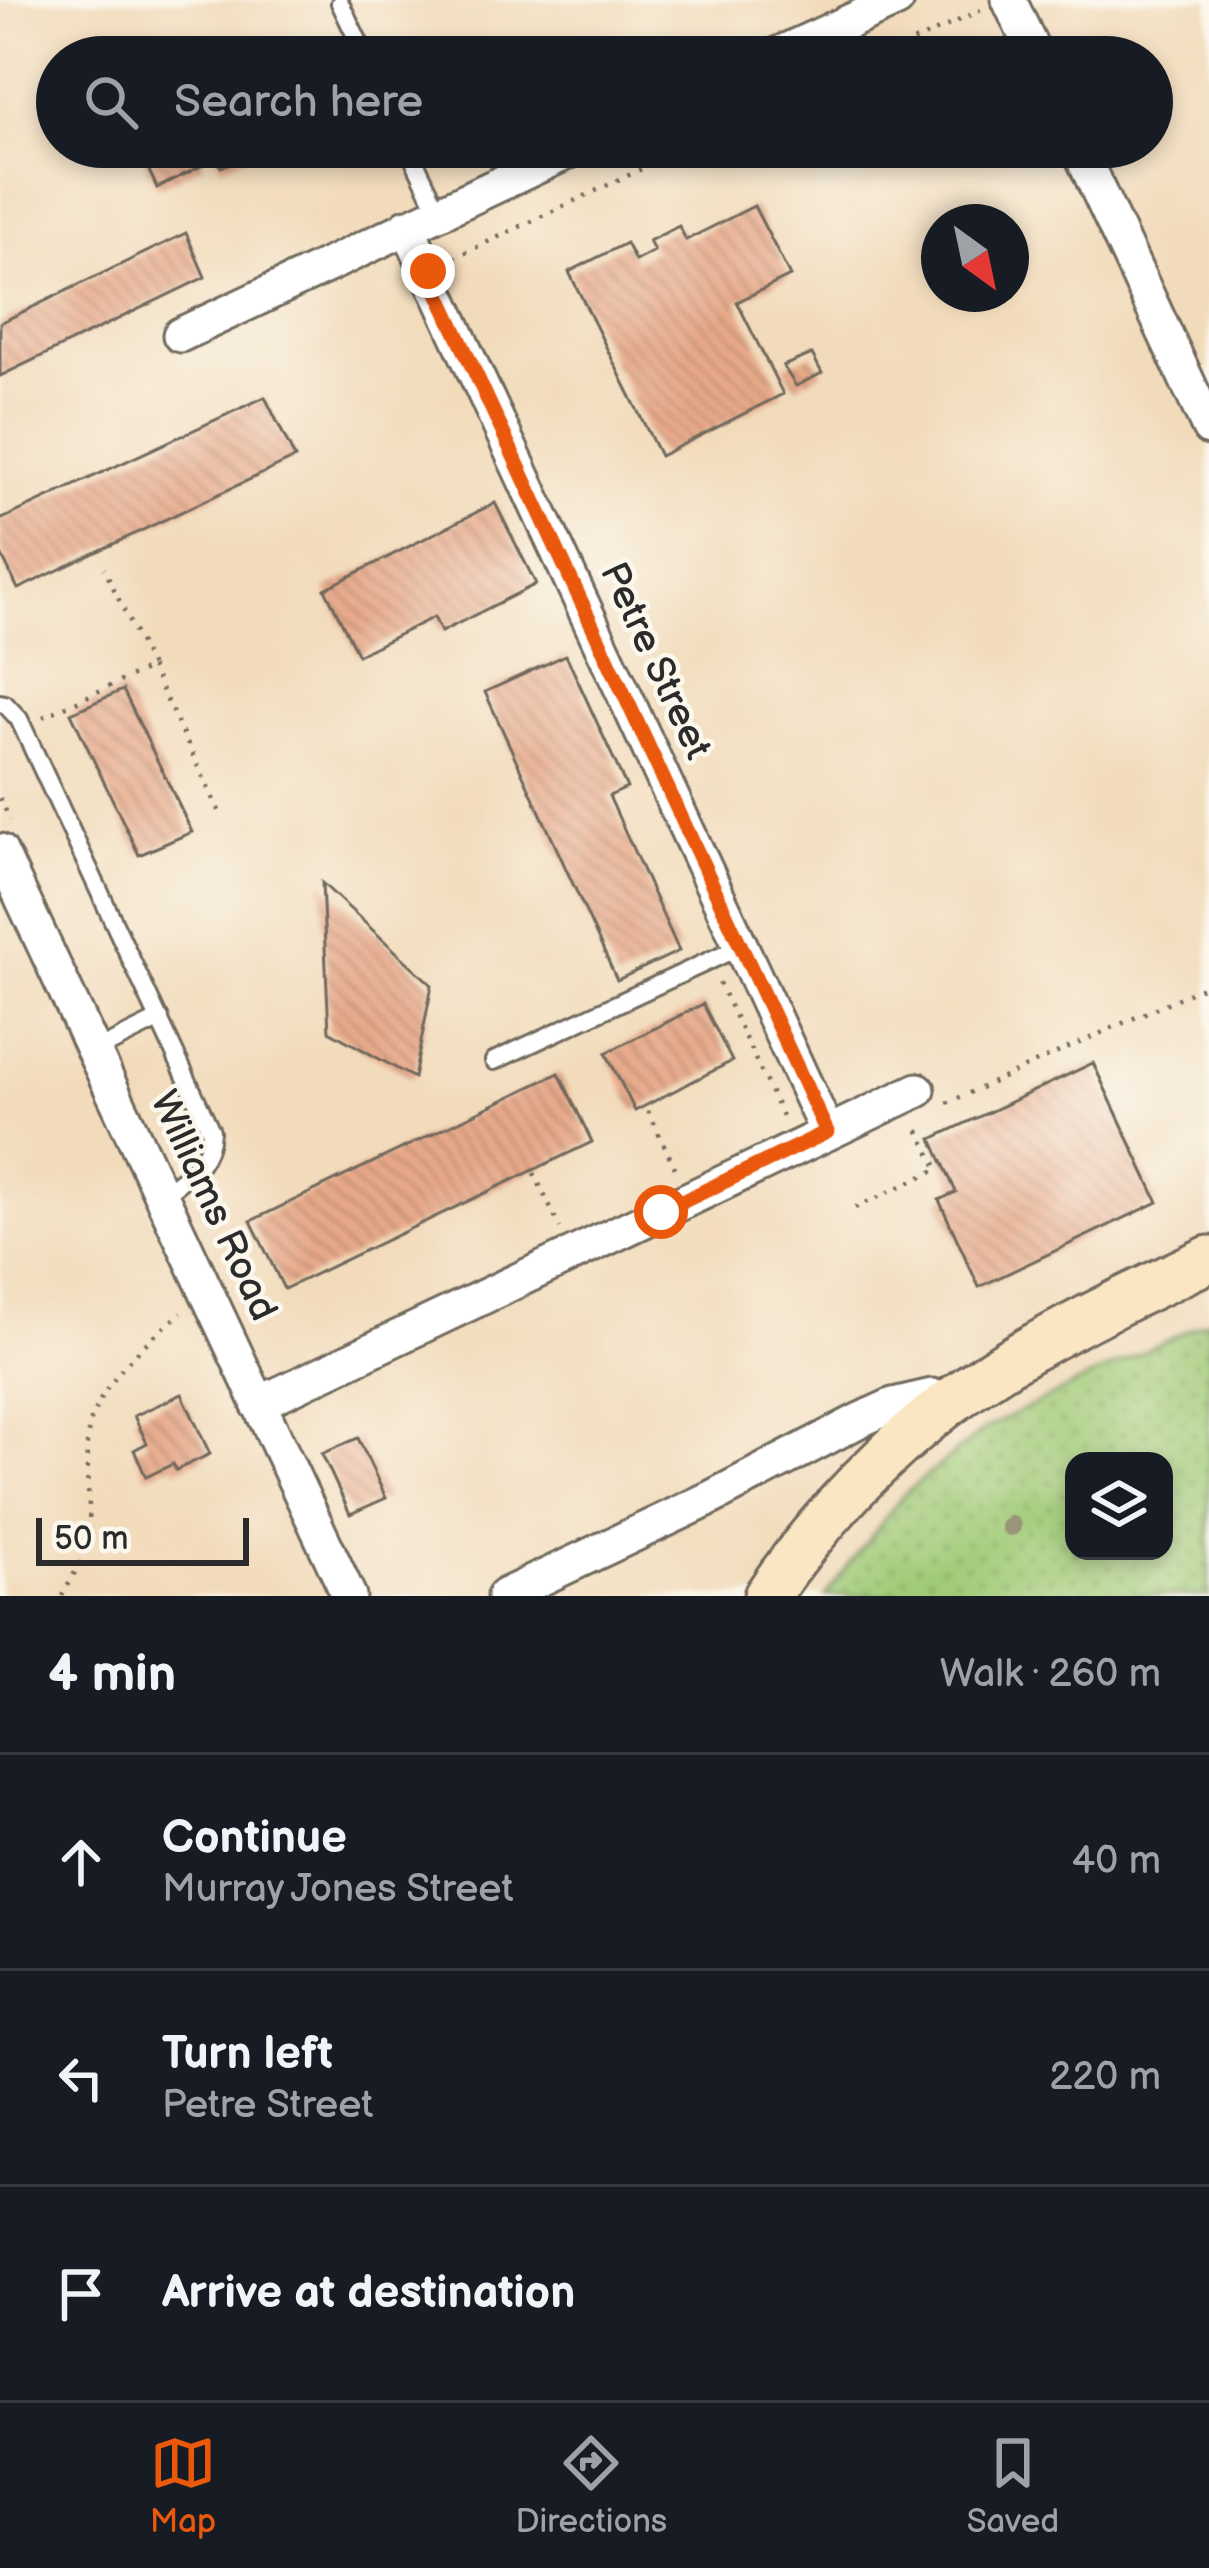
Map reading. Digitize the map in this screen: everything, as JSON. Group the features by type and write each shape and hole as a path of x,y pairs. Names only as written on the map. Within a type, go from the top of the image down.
{"main road":[{"path":"767,1596 848,1496 890,1452 946,1406 1025,1352 1209,1259"}],"street":[{"path":"812,0 826,32"},
{"path":"817,36 896,0"},
{"path":"999,3 1022,36"},
{"path":"180,335 533,168"},
{"path":"1088,168 1209,428"},
{"name":"Petre Street","path":"407,226 741,946 812,1139"},
{"name":"Williams Road","path":"0,851 349,1596"},
{"path":"258,1404 812,1139 922,1106"},
{"path":"504,1596 893,1406 932,1396 946,1406"}],"lane":[{"path":"340,3 356,36"},
{"path":"418,168 439,212"},
{"path":"0,703 19,719 211,1131 210,1148 202,1163 161,1196"},
{"path":"494,1061 741,946"},
{"path":"95,1051 160,1019"}],"path":[{"path":"927,36 999,3"},
{"path":"428,271 644,168"},
{"path":"104,568 222,817"},
{"path":"38,720 151,667"},
{"path":"708,961 812,1139"},
{"path":"856,1208 938,1169 922,1106 1209,984"},
{"path":"648,1112 677,1172"},
{"path":"534,1173 573,1254"},
{"path":"62,1596 89,1532 90,1420 116,1377 152,1337 192,1306 210,1300"}],"green space":[{"path":"1209,1320 1209,1596 825,1596 903,1495 986,1428"}],"building":[{"path":"148,168 197,168 157,188"},
{"path":"754,206 790,276 737,302 783,394 660,456 569,272 626,243 635,261 654,251 649,241 679,226 686,240"},
{"path":"186,233 205,277 0,376 0,323"},
{"path":"812,354 822,373 796,386 783,366"},
{"path":"265,397 295,458 18,589 0,552 0,520"},
{"path":"495,503 536,584 441,632 434,617 358,655 325,589"},
{"path":"566,655 627,788 609,796 679,951 617,980 485,692"},
{"path":"123,690 192,832 139,855 71,713"},
{"path":"322,883 432,985 414,1078 329,1031"},
{"path":"703,1004 732,1061 635,1111 606,1053"},
{"path":"1093,1063 1158,1202 979,1287 939,1200 956,1192 932,1139"},
{"path":"559,1073 592,1142 284,1289 251,1221"},
{"path":"182,1394 210,1454 146,1477 134,1450 147,1443 134,1416"},
{"path":"358,1438 386,1498 350,1514 322,1454"}],"route":[{"path":"428,271 827,1132 661,1212"}]}
